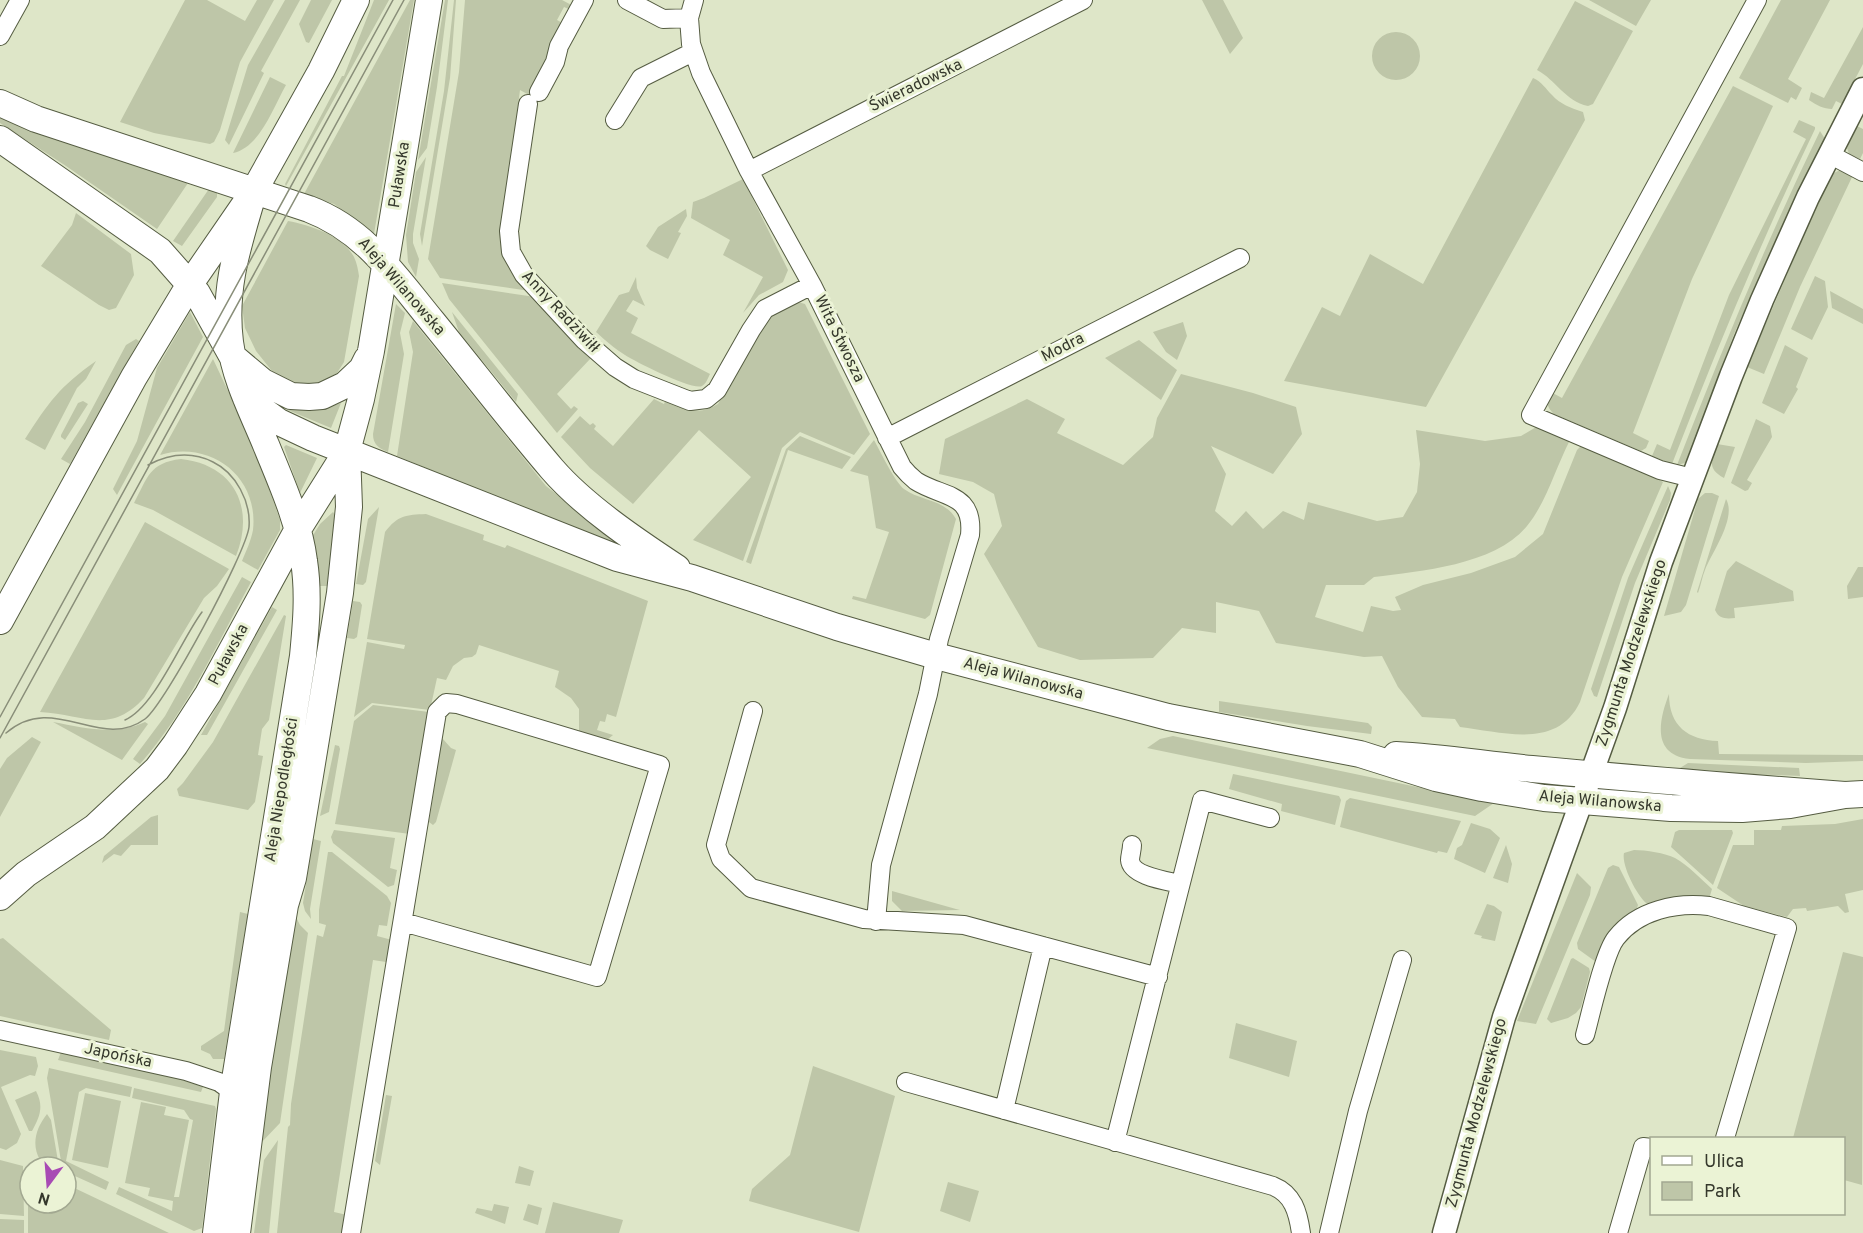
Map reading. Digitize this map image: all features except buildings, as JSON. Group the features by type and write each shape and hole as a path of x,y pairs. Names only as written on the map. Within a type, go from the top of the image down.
{"main road":[{"path":"0,621 8,595 134,377 190,284 255,191 321,71 356,0"},
{"name":"Puławska","path":"0,897 26,874 95,827 163,761 208,694 298,530 347,452 371,351 429,0"},
{"name":"Aleja Wilanowska","path":"0,103 36,119 309,209 336,221 357,236 386,265 554,471 615,523 692,578"},
{"path":"0,139 153,245 190,284 204,303 232,357"},
{"path":"232,357 229,331 231,275 255,191"},
{"name":"Puławska","path":"232,357 270,386 291,396 309,397 328,394 345,385 362,369 371,351"},
{"name":"Aleja Niepodległości","path":"216,1233 233,1092 303,656 307,595 305,562 298,530 232,357"},
{"name":"Aleja Wilanowska","path":"246,398 279,422 347,452 617,558 692,578 837,627 936,656 1168,717 1360,754 1436,778 1482,788 1582,802 1671,808 1742,809 1790,805 1854,795"},
{"name":"Aleja Niepodległości","path":"237,1233 258,1067 285,905 293,878 302,830 340,593 349,507 347,452"},
{"name":"Aleja Wilanowska","path":"1360,754 1419,756 1592,774 1854,795"},
{"path":"0,878 26,874"}],"street":[{"path":"0,36 20,0"},
{"name":"Anny Radziwiłł","path":"584,0 559,46 555,62 533,98 509,231 511,252 524,275 584,340 615,367 634,379 690,400 700,401 717,390 765,309 812,285"},
{"path":"627,0 663,19 691,9"},
{"name":"Świeradowska","path":"749,171 1083,0"},
{"path":"1692,478 1660,470 1531,415 1757,0"},
{"name":"Wita Stwosza","path":"691,9 693,52 716,105 749,171 812,285 902,467 915,480 966,506 971,520 970,535 881,866 876,921"},
{"path":"615,120 641,78 693,52"},
{"name":"Zygmunta Modzelewskiego","path":"1444,1233 1504,1017 1615,708 1658,570 1762,300 1829,154 1863,89"},
{"path":"1829,154 1863,172"},
{"name":"Modra","path":"887,438 1240,258"},
{"path":"351,1233 437,712 442,705 447,703 457,704 660,765 597,977 403,922"},
{"path":"753,711 716,844 721,860 751,888 876,921 964,925 1158,977"},
{"path":"1115,1142 1202,800 1270,818"},
{"path":"1132,845 1130,860 1136,870 1142,874 1180,884"},
{"path":"1585,1035 1609,952 1615,939 1634,921 1674,906 1699,904 1787,928 1725,1137"},
{"path":"1004,1110 1044,946"},
{"path":"1329,1233 1358,1111 1402,960"},
{"name":"Japońska","path":"0,1030 186,1071 219,1082 233,1092"},
{"path":"906,1082 1281,1189 1293,1202 1302,1233"},
{"path":"1618,1233 1643,1147 1650,1148"}],"green space":[{"path":"185,0 207,0 245,21 257,0 274,0 240,62 220,130 214,142 210,144 154,133 120,122"},
{"path":"285,0 300,0 261,71 264,73 229,145 225,140 248,65"},
{"path":"311,0 332,0 309,43 306,42 299,24"},
{"path":"374,0 389,0 286,186 285,184 344,76"},
{"path":"410,0 414,0 374,234 334,204 304,194"},
{"path":"445,0 448,0 427,148 418,160"},
{"path":"454,0 456,0 450,78 422,246 420,234 444,91"},
{"path":"465,0 562,0 577,8 575,12 564,7 557,20 566,25 548,68 531,96 520,90 502,230 530,291 440,278 428,259 459,72"},
{"path":"1202,0 1223,0 1243,38 1230,54"},
{"path":"1589,0 1651,0 1636,26"},
{"path":"1781,0 1830,0 1788,79 1802,88 1796,100 1791,97 1788,103 1739,78"},
{"path":"1575,1 1633,31 1593,104 1588,106 1573,100 1537,70"},
{"path":"1863,27 1863,64 1842,104 1836,101 1832,109 1829,109 1809,100 1811,92 1824,98"},
{"path":"1391,32 1401,32 1413,39 1420,51 1420,61 1413,73 1401,80 1391,80 1376,69 1372,61 1372,51 1383,36"},
{"path":"270,77 286,85 258,135 251,143 233,153"},
{"path":"1533,78 1559,101 1583,112 1585,120 1426,407 1284,381 1322,307 1340,316 1370,254 1423,284"},
{"path":"1733,86 1773,106 1692,279 1633,433 1649,441 1646,448 1641,451 1554,414 1548,406 1549,391 1562,398"},
{"path":"0,116 94,151 190,180 157,229 0,123"},
{"path":"1799,120 1815,129 1740,295 1672,464 1652,456 1657,444 1670,450 1729,295 1806,139 1793,132"},
{"path":"1857,126 1863,129 1863,153 1860,159 1849,154 1847,148"},
{"path":"1820,131 1825,139 1773,246 1734,334 1688,459 1685,463 1677,465 1745,296"},
{"path":"426,157 413,234 413,243 419,259 416,277 408,262 406,235 416,172"},
{"path":"1840,170 1853,175 1800,287 1764,374 1747,367 1818,203 1832,174"},
{"path":"743,179 788,270 783,282 759,295 743,313 763,277 723,255 730,240 691,218 693,202"},
{"path":"211,186 217,191 217,197 182,246 173,241"},
{"path":"686,209 687,216 678,232 681,233 668,259 650,250 646,246 658,227"},
{"path":"76,213 131,254 134,275 116,308 109,310 99,305 41,266 72,225"},
{"path":"288,221 306,225 334,237 349,250 358,269 359,276 344,362 337,373 322,383 302,385 293,383 272,371 256,351 245,328 242,306"},
{"path":"1815,276 1825,281 1828,307 1812,340 1791,329"},
{"path":"636,277 637,288 645,306 633,300 626,311 638,318 631,333 710,374 702,386 688,384 640,364 596,332 619,295 629,292"},
{"path":"442,283 535,297 591,358 557,394 571,409 574,406 578,409 557,433 449,299"},
{"path":"1830,291 1863,309 1863,324 1832,308"},
{"path":"798,302 805,304 870,434 854,455 800,432 782,448 743,561 693,540 751,477 699,430 633,504 590,468 561,437 580,416 590,425 593,423 596,426 594,429 613,446 654,399 664,404 666,399 698,411 718,404 761,328 776,311"},
{"path":"396,304 405,313 400,333 404,354 388,452 377,445 373,434"},
{"path":"190,312 203,337 117,495 113,489 137,441 157,368"},
{"path":"452,312 518,394 516,402 459,332"},
{"path":"413,321 546,486 632,553 397,456 413,352 409,332"},
{"path":"1183,322 1187,336 1177,360 1166,352 1153,332"},
{"path":"136,339 139,341 70,464 61,459 85,422 126,345"},
{"path":"1139,340 1177,370 1161,400 1105,358"},
{"path":"1785,345 1808,358 1796,387 1798,389 1784,414 1762,403"},
{"path":"213,359 254,446 280,520 280,530 258,570 242,561 253,530 253,511 248,493 239,479 228,467 213,458 196,453 179,452 160,455"},
{"path":"96,361 86,379 77,388 45,450 25,439 56,396"},
{"path":"1181,374 1296,407 1302,434 1273,474 1211,446 1226,474 1215,511 1232,526 1246,511 1263,529 1283,511 1304,520 1308,502 1377,521 1403,517 1417,492 1420,464 1416,430 1485,441 1521,436 1538,426 1570,440 1534,517 1513,539 1496,550 1477,558 1435,569 1374,577 1364,585 1326,585 1315,617 1363,632 1371,606 1393,611 1401,610 1395,597 1423,585 1471,573 1515,557 1543,534 1580,447 1586,447 1638,468 1663,482 1622,577 1580,702 1570,717 1558,727 1543,732 1511,734 1460,727 1455,719 1422,717 1398,687 1382,656 1364,657 1276,643 1259,611 1216,602 1216,633 1182,628 1153,658 1080,660 1038,647 984,554 1002,526 994,494 973,482 939,474 945,439 1027,399 1065,419 1057,433 1123,465 1153,437 1157,418"},
{"path":"83,401 88,404 65,440 61,435 78,403"},
{"path":"341,403 331,428 283,408 309,411"},
{"path":"1756,419 1770,426 1772,437 1747,480 1752,483 1745,491 1731,483"},
{"path":"800,436 851,457 842,469 788,450 751,564 746,562 786,449"},
{"path":"874,440 892,473 904,489 939,504 951,512 956,519 930,615 925,619 852,599 853,596 866,599 889,532 876,528 868,476 850,471"},
{"path":"1717,444 1735,447 1724,478 1715,471 1712,464"},
{"path":"286,445 317,458 300,493 284,447"},
{"path":"181,459 200,463 215,470 236,492 243,521 236,556 153,510 134,503 156,468 170,461"},
{"path":"1668,486 1671,493 1670,500 1635,583 1597,697 1594,696 1591,689 1628,578"},
{"path":"1705,493 1719,496 1686,605 1681,612 1664,616 1698,499"},
{"path":"1726,499 1729,507 1726,525 1705,570 1698,593 1697,592"},
{"path":"379,507 366,582 363,585 356,584 368,519"},
{"path":"333,512 336,516 329,586 317,586 310,540 320,524"},
{"path":"426,514 484,535 483,540 505,548 507,545 648,601 616,717 607,714 605,722 600,721 597,730 613,735 607,740 579,732 579,709 571,698 555,687 559,671 479,645 476,654 464,658 453,666 446,680 437,678 430,710 372,703 354,717 367,642 404,649 405,645 367,639 385,532 394,522 403,517"},
{"path":"145,522 229,569 217,586 204,598 144,698 131,710 107,720 40,712"},
{"path":"1736,561 1793,591 1794,601 1734,608 1735,618 1721,617 1715,610 1727,571"},
{"path":"1858,567 1863,567 1863,597 1848,599 1847,586"},
{"path":"242,577 251,582 213,653 172,722 140,764 133,759 165,716"},
{"path":"353,601 360,602 362,605 357,637 354,639 347,638"},
{"path":"272,607 277,610 207,735 201,735"},
{"path":"284,615 286,616 269,720 262,729 258,755 263,756 255,802 248,810 179,796 177,789 213,742"},
{"path":"1669,694 1672,715 1682,729 1698,738 1718,741 1719,754 1863,755 1863,761 1806,763 1690,759 1677,756 1669,751 1661,735 1661,725"},
{"path":"1219,701 1368,723 1372,727 1371,734 1219,712"},
{"path":"373,705 429,712 410,834 335,824 354,721"},
{"path":"53,722 99,730 122,729 145,722 148,724 122,760"},
{"path":"1173,736 1494,803 1475,816 1147,748 1160,739"},
{"path":"32,737 41,742 0,817 0,769 7,758"},
{"path":"442,738 456,750 436,822 433,825 429,822"},
{"path":"335,745 340,749 329,812 320,816"},
{"path":"1688,763 1799,768 1800,776 1680,771 1680,768"},
{"path":"1233,774 1339,796 1341,800 1335,825 1281,811 1282,804 1229,789"},
{"path":"1350,798 1461,821 1447,853 1438,851 1437,853 1340,827 1346,801"},
{"path":"158,815 158,845 131,845 121,856 114,854 102,863 104,856 151,817"},
{"path":"1863,819 1863,890 1845,894 1849,912 1845,913 1838,906 1807,911 1806,908 1793,909 1787,917 1744,906 1717,888 1733,845 1754,845 1754,830 1781,830 1782,826 1835,824"},
{"path":"1471,823 1490,829 1500,838 1485,873 1454,859 1457,848 1462,845"},
{"path":"334,830 395,838 390,868 397,870 394,885 388,887 333,843 331,837"},
{"path":"1679,830 1732,830 1733,833 1713,885 1671,847 1675,832"},
{"path":"313,839 321,841 310,909 311,919 303,903"},
{"path":"1506,845 1512,864 1508,883 1493,878"},
{"path":"1634,850 1661,853 1680,861 1712,889 1709,899 1679,898 1649,905 1635,889 1625,865 1624,853"},
{"path":"328,852 332,852 387,896 391,903 387,926 379,925 377,936 392,940 389,960 386,962 373,960 334,1212 347,1215 343,1233 277,1233 291,1104 317,935 323,937 326,925 319,923 319,910"},
{"path":"1613,865 1619,867 1638,905 1636,911 1596,962 1578,949 1577,943 1608,868"},
{"path":"1577,873 1591,887 1590,895 1536,1024 1517,1021"},
{"path":"892,891 960,910 902,911 892,901"},
{"path":"1487,904 1502,912 1495,941 1474,934"},
{"path":"240,912 248,914 224,1059 213,1059 210,1054 201,1050 201,1046 224,1031"},
{"path":"294,913 300,925 308,933 280,1123 260,1144 271,1042"},
{"path":"3,938 111,1030 109,1040 0,1016 0,939"},
{"path":"1843,952 1863,957 1862,1185 1845,1180 1845,1137 1793,1137"},
{"path":"1573,958 1589,968 1590,972 1581,1007 1568,1018 1551,1023 1547,1019"},
{"path":"1236,1023 1297,1041 1289,1077 1229,1058"},
{"path":"0,1050 36,1057 38,1066 35,1076 30,1075 1,1087 21,1134 17,1143 6,1150 0,1148"},
{"path":"61,1052 204,1084 201,1092 58,1060"},
{"path":"813,1066 895,1096 859,1232 749,1201 752,1189 790,1155"},
{"path":"49,1068 132,1087 130,1097 86,1088 79,1092 67,1155 60,1155 47,1078"},
{"path":"134,1088 215,1106 202,1228 194,1231 116,1194 119,1187 172,1211 173,1201 148,1196 150,1188 125,1183 141,1102 166,1107 164,1115 189,1120 174,1197 179,1197 193,1120 184,1110 132,1098"},
{"path":"36,1091 40,1111 32,1131 29,1131 15,1100"},
{"path":"85,1093 121,1101 108,1168 78,1161 78,1155 73,1155"},
{"path":"386,1095 392,1096 380,1165 375,1161"},
{"path":"47,1114 51,1120 57,1155 38,1155 35,1142 40,1125"},
{"path":"278,1140 269,1233 254,1233 264,1160"},
{"path":"0,1160 18,1165 18,1215 24,1216 0,1214"},
{"path":"519,1166 534,1171 530,1186 515,1183"},
{"path":"78,1167 109,1182 106,1190 78,1177"},
{"path":"948,1182 979,1191 970,1222 940,1211"},
{"path":"78,1190 169,1233 28,1233 28,1215 78,1215"},
{"path":"553,1202 623,1220 619,1233 545,1233"},
{"path":"494,1204 509,1207 505,1224 475,1213 477,1208 492,1211"},
{"path":"528,1204 542,1208 538,1225 523,1220"},
{"path":"0,1219 24,1220 24,1233 0,1233"}],"tram line":[{"path":"0,717 393,0"},
{"path":"0,738 404,0"},
{"path":"6,733 24,722 42,718 111,729 128,727 145,719 155,708 186,659 220,595 249,527 245,498 229,473 213,462 197,456 172,456 148,465"},
{"path":"125,720 147,702 202,612"}]}
